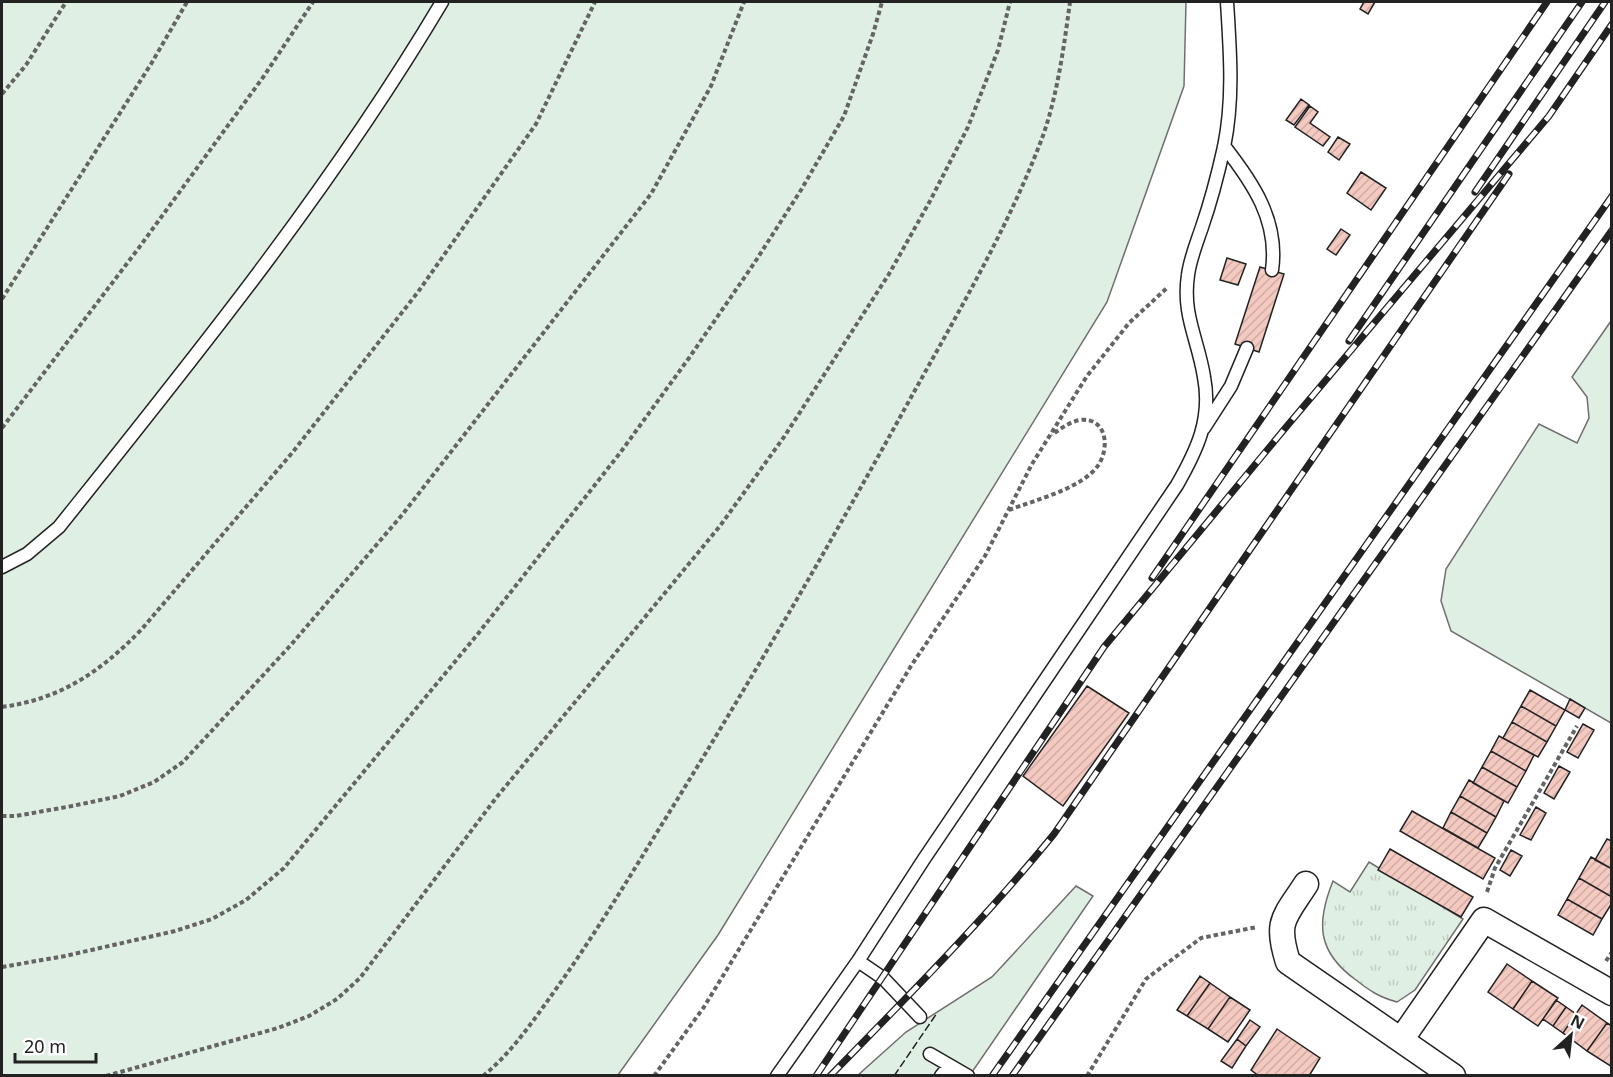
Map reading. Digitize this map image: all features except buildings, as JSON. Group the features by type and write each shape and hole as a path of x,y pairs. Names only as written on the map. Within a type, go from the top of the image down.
{"street":[{"path":"1306,884 1282,922 1282,942 1288,962 1453,1076"},
{"path":"1401,1040 1484,920 1611,993"}],"lane":[{"path":"2,567 27,554 59,527 254,280 339,163 409,57 442,2"},
{"path":"1204,429 1204,378 1188,316 1186,296 1188,272 1208,210 1224,146 1231,85 1227,2"},
{"path":"1224,146 1246,174 1268,216 1274,257 1272,270"},
{"path":"777,1076 858,961 924,859 1177,485 1204,429 1231,386 1247,348"},
{"path":"858,961 883,978 920,1017"},
{"path":"930,1054 945,1071 968,1076"}],"path":[{"path":"2,94 26,65 66,2"},
{"path":"2,298 145,74 187,2"},
{"path":"2,428 146,239 264,76 313,2"},
{"path":"2,707 22,704 55,694 85,678 115,656 141,630 292,453 418,292 536,124 595,2"},
{"path":"2,816 61,808 120,796 154,782 183,762 290,646 402,515 651,194 711,86 744,2"},
{"path":"2,967 65,956 175,931 212,919 246,900 284,868 477,635 620,453 689,358 761,253 844,116 882,2"},
{"path":"106,1076 309,1016 337,999 360,978 496,798 720,526 790,428 884,283 930,201 968,127 998,50 1010,2"},
{"path":"483,1076 496,1065 534,1019 588,944 676,803 841,524 980,272 1017,198 1043,137 1061,62 1070,2"},
{"path":"654,1076 704,1007 911,666 985,556 1032,464 1087,376 1129,323 1166,288 1188,272"},
{"path":"1008,510 1080,481 1099,465 1106,449 1105,434 1097,424 1082,420 1065,425 1048,438"},
{"path":"1487,892 1495,868 1577,726"},
{"path":"1087,1076 1146,979 1201,938 1282,922"}],"green space":[{"path":"2,2 1186,2 1184,86 1107,302 718,935 618,1075 2,1076"},
{"path":"1611,321 1611,723 1451,631 1441,601 1446,569 1539,424 1577,443 1589,418 1587,397 1572,377"},
{"path":"1369,862 1463,919 1415,990 1397,1002 1370,990 1343,969 1327,947 1324,936 1324,910 1333,881 1350,892"},
{"path":"1076,886 1093,896 970,1075 857,1076 906,1032 992,977"}],"railway":[{"path":"1152,578 1547,2"},
{"path":"1349,341 1582,2"},
{"path":"1475,192 1605,2"},
{"path":"816,1076 1104,647 1549,116 1612,24"},
{"path":"830,1076 973,927 1054,834 1509,174"},
{"path":"992,1076 1612,196"},
{"path":"1012,1076 1612,230"}],"fence":[{"path":"894,1076 937,1013"}]}
